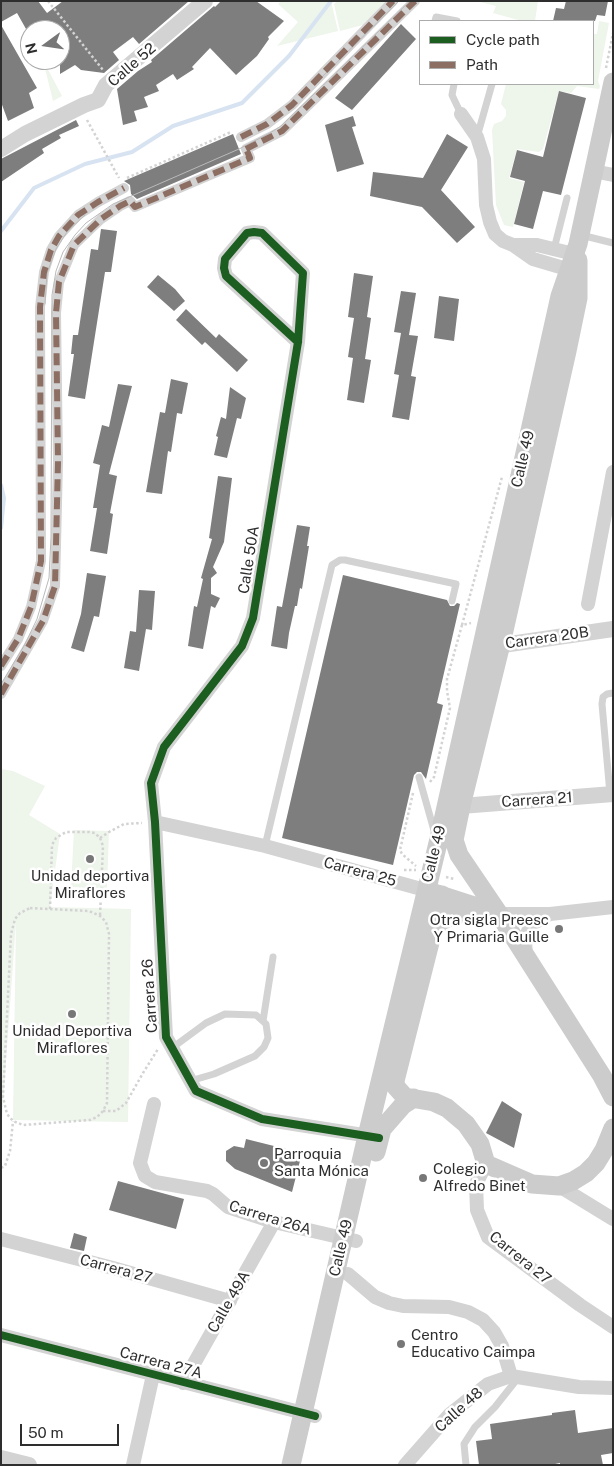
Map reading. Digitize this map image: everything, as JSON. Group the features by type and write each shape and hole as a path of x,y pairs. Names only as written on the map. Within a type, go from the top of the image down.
{"main road":[{"name":"Calle 49","path":"414,1098 405,1097 396,1087 395,1081 433,931 438,843 560,296 576,255 613,82"},
{"name":"Calle 49","path":"499,914 459,855 456,848 455,833 501,644 578,298 576,255"},
{"path":"542,376 560,380"},
{"name":"Calle 49","path":"304,1465 309,1415 373,1137 434,893"},
{"name":"Carrera 25","path":"434,893 499,914"},
{"path":"433,931 454,915 478,908"},
{"path":"499,914 602,1076 613,1097"},
{"name":"Calle 49","path":"373,1137 403,1105 414,1098"},
{"path":"414,1098 434,1102 447,1108 466,1124 480,1144 486,1164 532,1184 559,1186 573,1181 586,1173 608,1149 613,1128"},
{"name":"Calle 49","path":"291,1465 309,1415 348,1274 350,1240"}],"street":[{"name":"Calle 52","path":"1,149 25,134 98,100 106,85 205,1"},
{"path":"241,137 267,124 292,105 393,1"},
{"path":"1,694 44,621 55,586 58,462 56,313 59,282 74,245 101,219 130,201 135,207 250,158 247,150 282,131 415,1"},
{"path":"462,114 477,137 484,159 486,205 495,234 533,259 576,255"},
{"path":"594,172 613,175"},
{"path":"1,666 18,639 31,607 37,587 41,561 40,307 44,272 51,250 59,236 78,215 123,185"},
{"name":"Calle 50A","path":"155,822 151,782 164,747 242,646 253,618 298,342 303,273 262,233 254,232 247,234 225,259 224,268 226,276 298,342"},
{"path":"513,245 537,245 576,255"},
{"path":"588,604 613,472"},
{"name":"Carrera 20B","path":"481,648 613,630"},
{"name":"Carrera 21","path":"461,806 611,794"},
{"name":"Carrera 25","path":"155,822 265,846 434,893"},
{"name":"Carrera 26","path":"155,822 169,1043 196,1091 262,1119 373,1137"},
{"path":"499,914 550,914 612,908"},
{"path":"526,956 525,941 529,928 550,914"},
{"name":"Carrera 26A","path":"154,1104 140,1164 145,1176 155,1182 207,1191 228,1208 274,1222 350,1240"},
{"name":"Carrera 27","path":"486,1164 476,1184 477,1210 488,1237 613,1327"},
{"path":"559,1186 613,1219"},
{"name":"Calle 49A","path":"182,1383 274,1222"},
{"name":"Carrera 27","path":"1,1239 230,1301"},
{"path":"348,1274 375,1297 389,1303 403,1306 449,1308 468,1312 482,1320 494,1332 515,1376"},
{"name":"Carrera 27A","path":"1,1335 309,1415"},
{"path":"133,1465 153,1375"},
{"name":"Calle 48","path":"405,1465 449,1415 488,1384 515,1376 579,1386 613,1388"},
{"path":"1,1458 29,1465"}],"lane":[{"path":"435,20 436,17 451,20"},
{"path":"454,85 452,95 462,114"},
{"path":"477,137 492,85"},
{"path":"554,249 567,198"},
{"path":"576,255 613,243"},
{"path":"265,846 332,565 340,560 345,560 456,584 452,602"},
{"path":"611,794 602,704 603,697 613,693"},
{"path":"419,777 438,843"},
{"path":"263,1021 274,957"},
{"path":"169,1043 225,1014 256,1015 266,1024 268,1038 264,1047 255,1056 214,1074 190,1080"},
{"path":"466,1465 464,1444 475,1427 494,1407 515,1376"}],"path":[{"path":"48,1 105,73"},
{"path":"89,124 114,167"},
{"path":"123,185 237,129 241,137"},
{"path":"421,870 402,854 400,850 411,797 413,792 430,783 434,777 450,708 447,679 462,625 487,620"},
{"path":"442,678 447,679"},
{"path":"100,838 124,824 155,822"},
{"path":"50,909 52,845 56,838 66,832 89,832 100,838 103,846 100,916"},
{"path":"30,908 89,912 100,916 106,922 109,934 107,1102 103,1111 97,1117 90,1120 23,1126 13,1121 7,1114 2,1097 11,934 15,919 20,913 30,908"},
{"path":"103,1111 116,1110 126,1103 142,1073 169,1043"},
{"path":"1,1168 5,1166 10,1151 13,1121"}],"shaded area":[{"path":"281,1 331,1 338,31 277,46 298,22 278,4"},
{"path":"337,1 386,1 363,25 340,31 334,4"},
{"path":"476,1 538,1 535,20 518,20 493,13 496,6"},
{"path":"599,21 609,23 598,81 599,89 577,86 571,93 559,91 543,149 539,152 517,149 509,178 524,182 513,227 504,225 496,205 492,130 494,124 502,121 506,116 506,110 501,104 506,85 594,85 594,34 597,34"},
{"path":"45,70 48,70 62,96 53,101"},
{"name":"Unidad Deportiva Miraflores","path":"1,769 13,771 45,786 29,815 60,834 50,907 131,909 128,1122 13,1120 16,921 1,1133"},
{"name":"Unidad deportiva Miraflores","path":"74,830 109,831 107,889 71,887"}],"building":[{"path":"1,1 38,1 47,13 63,1 189,1 139,44 133,37 113,52 119,60 104,73 81,70 75,65 70,68 70,20 21,20 17,13 1,22"},
{"path":"221,1 256,1 284,21 268,37 269,39 257,56 236,75 210,48 192,67 194,69 177,80 173,74 156,85 159,91 144,97 148,107 134,111 137,121 123,125 117,89 152,62 151,60"},
{"path":"566,1 608,1 605,16 597,15 595,21 553,20 556,8 564,9"},
{"path":"401,24 416,39 352,110 335,98"},
{"path":"1,25 20,58 20,70 27,70 37,88 29,93 34,108 8,121 1,102"},
{"path":"559,91 586,98 561,195 543,191 533,229 514,224 525,181 510,177 517,150 543,157"},
{"path":"353,116 356,126 352,127 364,164 337,172 325,125"},
{"path":"76,120 79,126 59,135 61,138 42,149 44,153 1,182 1,159"},
{"path":"233,134 241,154 137,199 131,194 130,185 124,181"},
{"path":"447,134 468,147 441,190 475,227 457,243 422,207 370,196 373,172 423,178"},
{"path":"101,229 117,231 111,272 105,272 85,399 68,396 74,354 71,354 73,335 78,335 91,249 98,250"},
{"path":"354,273 373,276 367,317 371,318 365,359 371,360 364,403 347,400 353,358 348,357 354,318 348,317"},
{"path":"158,275 175,289 185,301 174,311 147,287"},
{"path":"401,291 416,293 409,335 418,336 411,376 416,377 409,420 392,417 399,375 394,374 401,333 394,332"},
{"path":"439,296 459,299 454,341 434,338"},
{"path":"186,309 216,338 219,334 248,360 237,372 205,342 202,345 176,320"},
{"path":"171,379 188,383 182,414 177,413 171,452 168,451 162,494 146,492 160,412 165,413"},
{"path":"118,384 132,386 109,474 117,476 110,513 113,514 107,554 90,551 97,508 93,508 100,465 93,463 102,425 109,427"},
{"path":"230,387 246,398 241,419 237,418 227,458 214,455 221,417 226,419"},
{"path":"218,476 232,478 224,542 213,567 217,573 211,578 211,594 220,598 215,608 211,606 203,649 188,646 194,606 197,607 203,579 201,578 212,539 209,538"},
{"path":"297,525 310,527 307,546 309,546 302,589 300,588 297,606 295,606 287,649 271,646 277,606 282,607"},
{"path":"87,573 106,576 99,617 94,616 84,652 71,648 81,614"},
{"path":"343,575 447,600 450,606 454,606 457,603 460,604 437,703 443,705 426,779 421,772 417,772 414,775 393,865 282,838"},
{"path":"139,590 155,591 152,630 146,629 139,671 124,668 130,631 136,632"},
{"path":"502,1101 522,1114 514,1148 486,1133"},
{"name":"Parroquia Santa Mónica","path":"246,1139 302,1153 292,1192 235,1169 226,1161 226,1151 234,1146 244,1148"},
{"path":"118,1181 184,1199 176,1229 109,1210"},
{"path":"74,1233 87,1237 84,1251 70,1248"},
{"path":"575,1410 578,1433 613,1428 613,1453 601,1455 603,1465 560,1465 560,1463 550,1465 479,1465 476,1441 492,1439 490,1424"}],"waterway":[{"path":"1,231 34,188 85,164 132,152 173,126 242,103 289,56 331,1"},
{"path":"1,485 4,498 1,528"}],"tram line":[{"path":"319,80 399,1"},
{"path":"1,684 24,646 37,619 49,578 51,537 52,295 56,271 63,252 86,223 113,204 239,149 281,126 410,1"},
{"path":"45,304 47,273 56,249 67,232 85,215"}],"marked path":[{"path":"241,137 267,124 292,105 393,1"},
{"path":"246,149 282,131 415,1"},
{"path":"1,694 43,621 55,586 58,462 56,313 59,282 74,245 101,219 120,206 130,201 135,207 250,158 247,151"},
{"path":"1,666 18,639 31,607 41,561 40,307 44,272 51,250 59,236 78,215 124,188"}],"cycle path":[{"path":"298,342 226,276 224,268 225,259 247,233 262,233 303,273 298,342 253,618 242,646 164,747 151,783 155,822 166,1037 196,1091 262,1119 379,1138"},
{"path":"1,1335 315,1416"}],"place":[{"name":"Unidad deportiva Miraflores","path":"90,859"},
{"name":"Otra sigla Preesc Y Primaria Guille","path":"559,929"},
{"name":"Unidad Deportiva Miraflores","path":"72,1014"},
{"name":"Parroquia Santa Mónica","path":"264,1163"},
{"name":"Colegio Alfredo Binet","path":"423,1178"},
{"name":"Centro Educativo Caimpa","path":"401,1344"}]}
